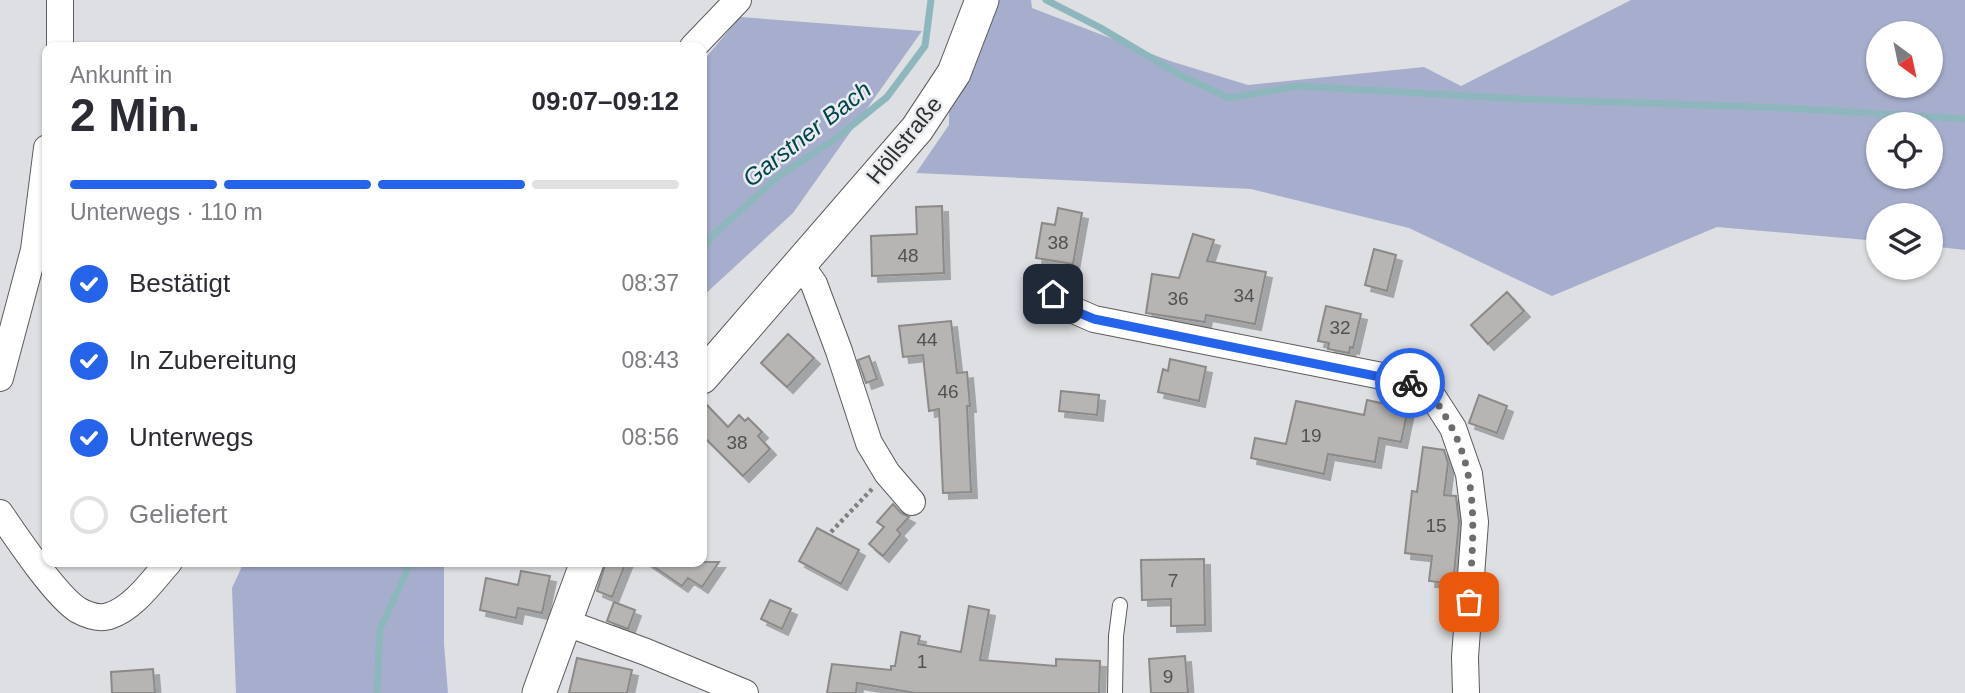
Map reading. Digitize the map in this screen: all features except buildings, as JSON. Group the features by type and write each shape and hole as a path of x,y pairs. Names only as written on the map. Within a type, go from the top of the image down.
{"street":[{"path":"60,0 60,42"},
{"path":"698,42 738,0"},
{"name":"Höllstraße","path":"707,371 917,129 954,73 982,0"},
{"path":"0,378 34,250 42,187"},
{"path":"800,264 814,284 869,443 887,473 912,502"},
{"path":"1053,294 1070,309 1094,319 1397,379 1414,384 1433,397 1453,428 1469,474 1473,495 1475,522 1465,657 1466,693"},
{"path":"0,513 54,586 87,615 108,616 121,610 164,567"},
{"path":"539,693 585,567"},
{"path":"564,622 745,693"}],"lane":[{"path":"1115,693 1116,636 1120,605"}],"path":[{"path":"831,533 887,473"}],"shaded area":[{"path":"994,0 1031,0 1032,8 1170,61 1248,85 1424,67 1461,86 1631,0 1965,0 1965,250 1943,247 1943,203 1866,203 1866,240 1717,227 1552,296 1409,228 1251,189 916,173 949,125 949,105"},
{"path":"740,17 922,31 793,213 707,292 707,56"},
{"path":"242,567 444,567 444,644 448,693 236,693 232,588"}],"waterway":[{"name":"Garstner Bach","path":"707,243 780,175 835,139 887,97 925,46 931,0"},
{"path":"1046,0 1099,27 1180,75 1229,98 1298,86 1521,99 1786,108 1965,119"},
{"name":"Garstner Bach","path":"377,693 380,629 409,567"}],"way so far":[{"path":"1410,383 1425,389 1440,407 1453,428 1469,474 1475,522 1469,602"}],"route":[{"path":"1053,294 1070,309 1094,319 1410,383"}]}
